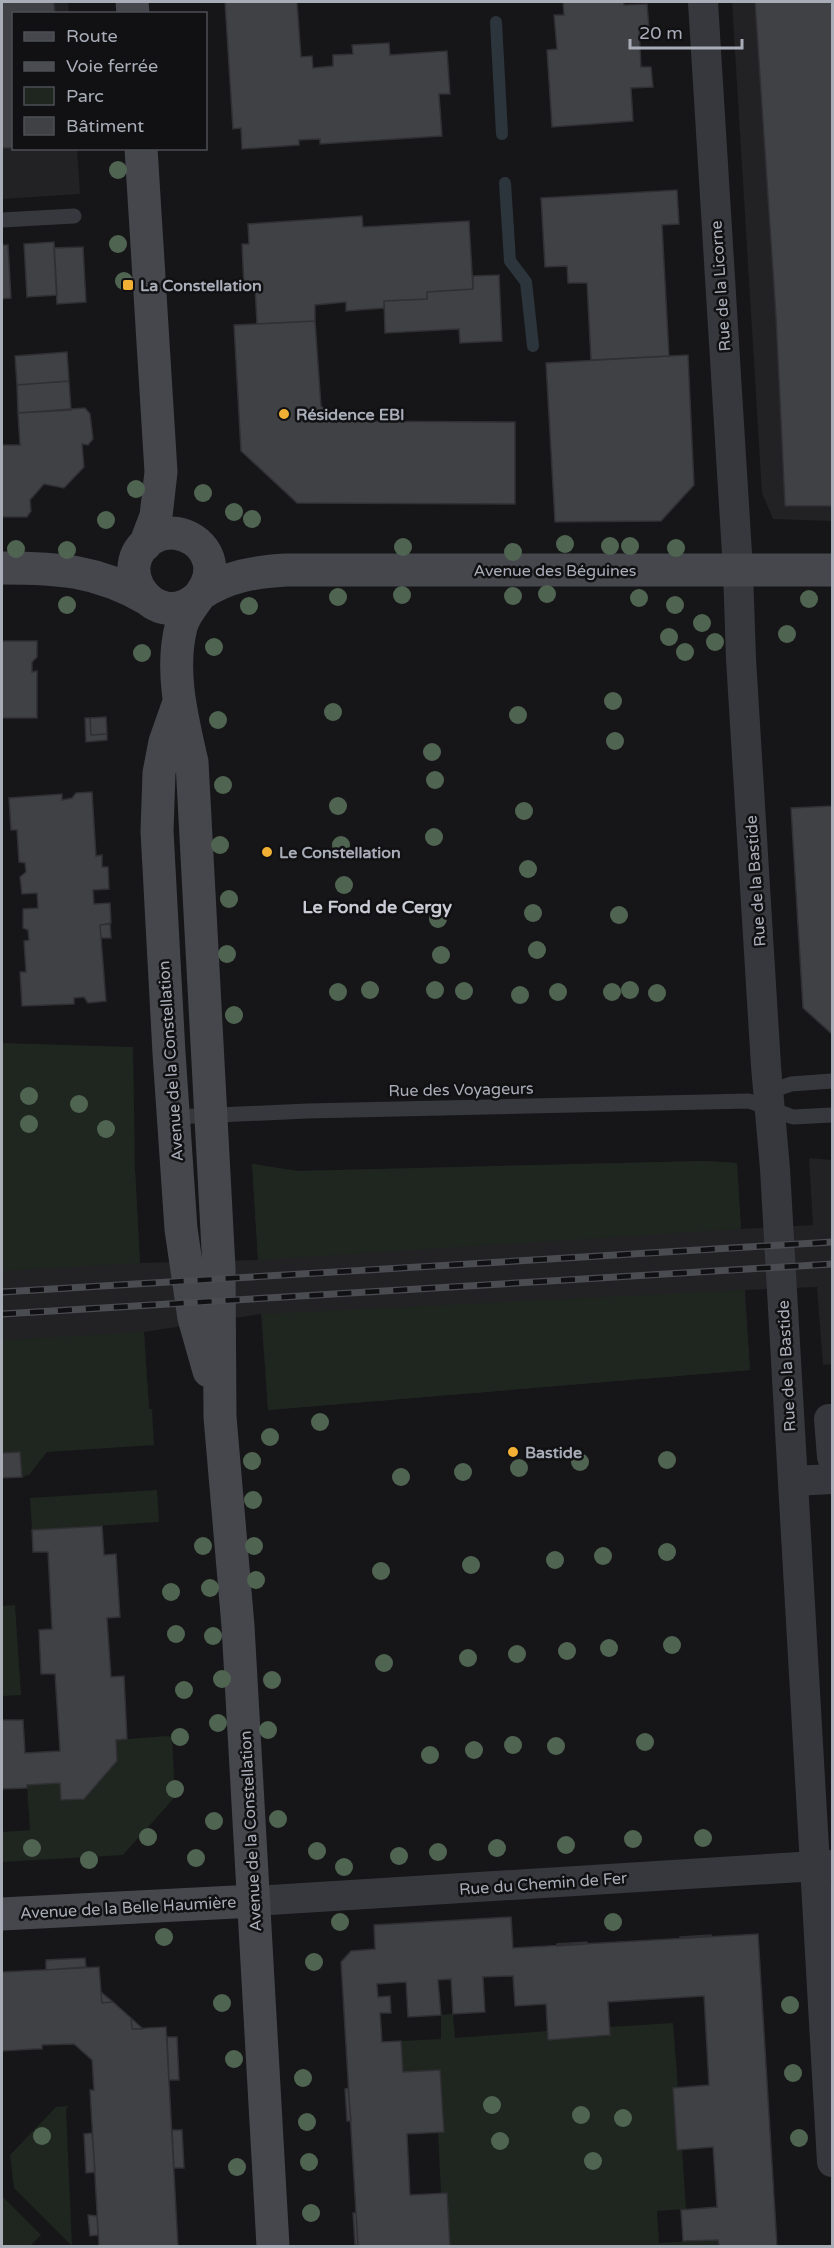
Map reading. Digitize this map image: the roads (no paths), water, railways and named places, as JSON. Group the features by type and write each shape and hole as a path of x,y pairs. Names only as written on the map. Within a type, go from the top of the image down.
{"street":[{"name":"Rue de la Licorne","path":"703,2 738,570"},
{"name":"Avenue de la Constellation","path":"141,150 161,471 156,516 135,562 134,576 139,588 167,629 177,663"},
{"name":"Avenue de la Constellation","path":"161,471 182,519 209,562 209,576 182,625 177,663 178,705 192,762 219,1268 221,1427 238,1626 273,2247"},
{"path":"61,570 105,563 143,547 156,537 169,533 182,534 199,545"},
{"name":"Avenue des Béguines","path":"199,545 219,558 236,564 277,570 832,570"},
{"path":"2,568 61,570 103,577 165,608 178,608 199,597"},
{"name":"Avenue des Béguines","path":"199,597 236,577 277,570"},
{"name":"Rue de la Bastide","path":"738,570 763,1100 775,1169 793,1481 824,1865 832,2160"},
{"name":"Avenue de la Constellation","path":"178,705 165,742 159,773 157,831 169,1053 182,1238 190,1294 221,1427"},
{"path":"823,1413 832,1457"},
{"path":"793,1481 832,1479"},
{"name":"Rue du Chemin de Fer","path":"254,1901 824,1865"},
{"name":"Avenue de la Belle Haumière","path":"2,1914 254,1901"}],"lane":[{"path":"2,220 74,216"},
{"name":"Rue des Voyageurs","path":"174,1117 763,1100 791,1084 832,1081"},
{"name":"Rue des Voyageurs","path":"763,1100 793,1117 832,1115"}],"waterway":[{"path":"496,22 502,134"},
{"path":"505,183 510,261 526,282 533,346"}],"railway":[{"path":"2,1292 832,1242"},
{"path":"2,1314 832,1264"}],"place":[{"name":"La Constellation","path":"128,285"},
{"name":"Résidence EBI","path":"284,414"},
{"name":"Le Constellation","path":"267,852"},
{"name":"Bastide","path":"513,1452"}],"district":[{"name":"Le Fond de Cergy","path":"377,907"}]}
